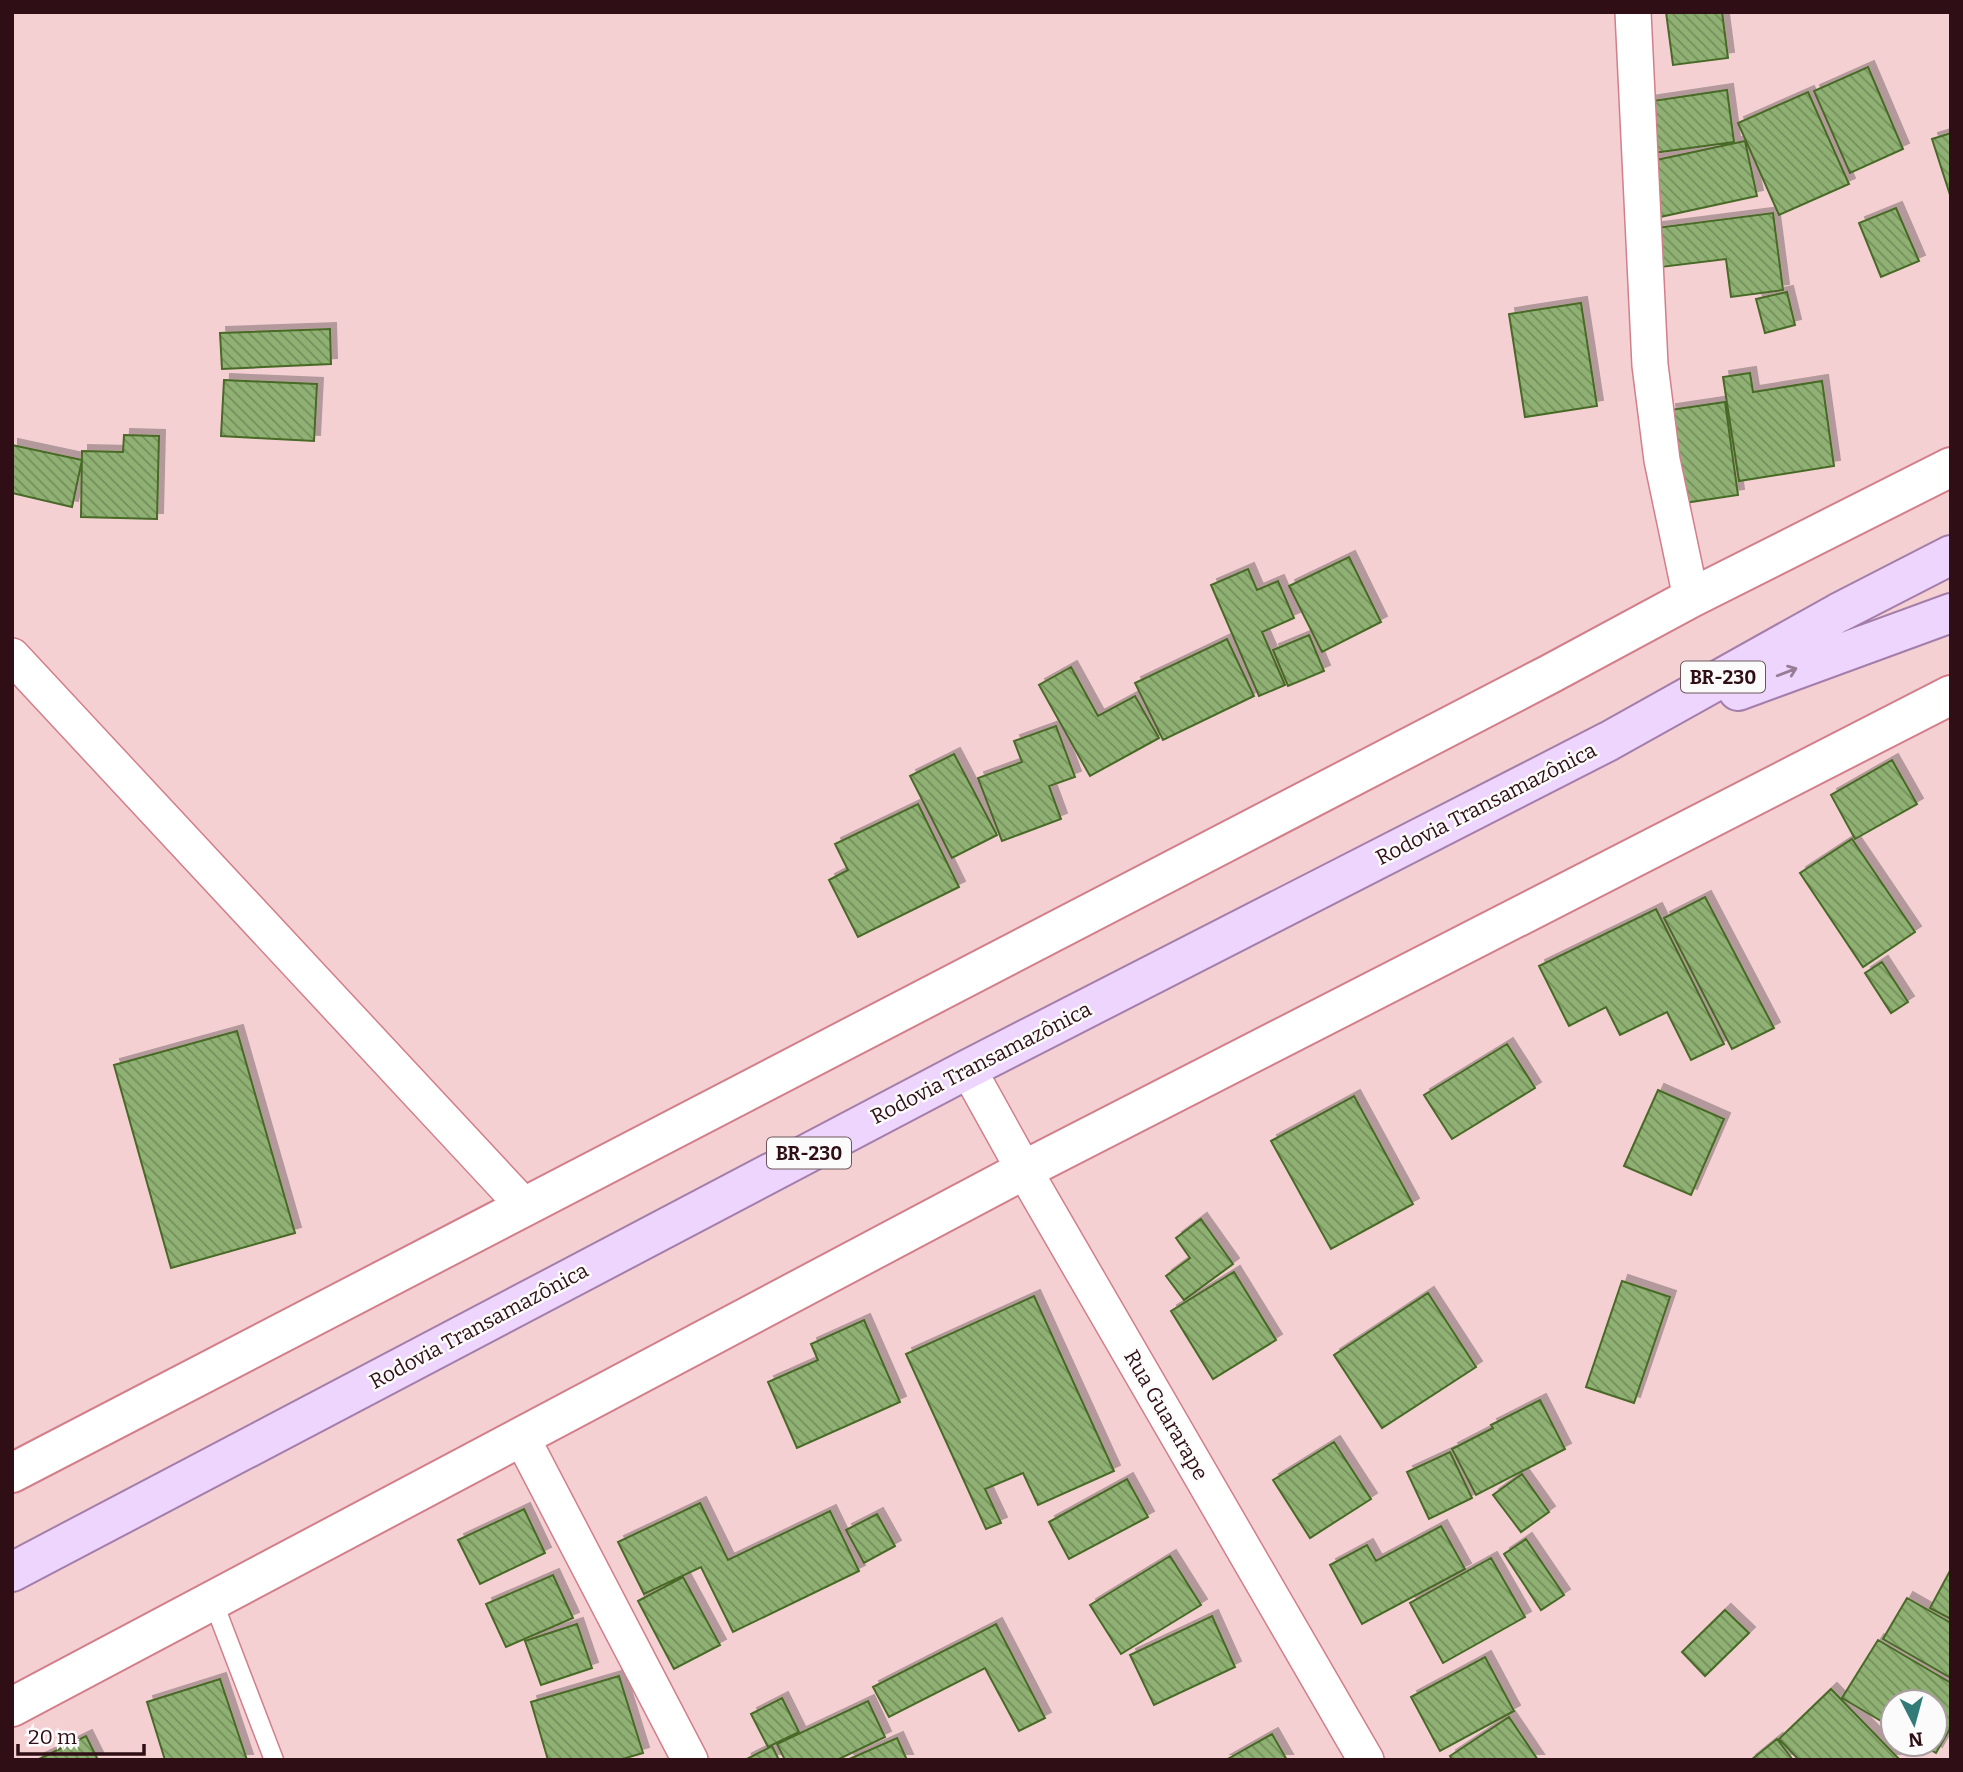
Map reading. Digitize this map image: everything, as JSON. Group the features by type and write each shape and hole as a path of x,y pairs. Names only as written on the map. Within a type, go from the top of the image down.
{"main road":[{"path":"12,1473 1691,598 1951,467"},
{"path":"1838,613 1951,525"},
{"name":"Rodovia Transamazônica","path":"12,1572 968,1069 1609,741 1838,613 1951,555"},
{"path":"1609,741 1951,613"},
{"path":"12,1707 1024,1170 1951,695"}],"street":[{"path":"1633,12 1650,365 1662,460 1691,598"},
{"path":"12,656 524,1206"},
{"name":"Rua Guararape","path":"968,1069 1366,1760"},
{"path":"522,1437 690,1760"}],"lane":[{"path":"214,1601 274,1760"}],"building":[{"path":"1666,12 1722,12 1728,58 1673,65"},
{"path":"1868,67 1903,149 1850,173 1814,91"},
{"path":"1727,90 1734,142 1653,153 1646,102"},
{"path":"1808,92 1849,184 1779,215 1738,123"},
{"path":"1951,133 1951,198 1932,139"},
{"path":"1745,141 1757,196 1660,217 1647,162"},
{"path":"1896,208 1919,261 1881,277 1859,223"},
{"path":"1773,213 1783,290 1731,297 1726,259 1661,267 1656,228"},
{"path":"1787,292 1795,325 1765,333 1756,299"},
{"path":"1581,303 1597,406 1525,417 1509,314"},
{"path":"330,329 331,364 222,369 220,333"},
{"path":"1750,373 1753,392 1822,381 1834,466 1739,481 1723,377"},
{"path":"224,380 317,384 314,441 221,436"},
{"path":"1725,402 1738,495 1684,503 1670,410"},
{"path":"124,435 159,436 157,519 81,517 82,451 123,452"},
{"path":"12,445 82,460 72,507 12,493"},
{"path":"1349,557 1381,622 1322,652 1289,586"},
{"path":"1248,569 1257,590 1278,581 1294,618 1262,632 1285,685 1259,696 1211,585"},
{"path":"1309,635 1324,671 1288,686 1273,650"},
{"path":"1227,639 1254,696 1163,740 1135,683"},
{"path":"1071,667 1098,716 1135,696 1159,738 1090,776 1039,685"},
{"path":"1056,726 1075,777 1049,786 1061,819 1002,841 978,778 1022,762 1014,741"},
{"path":"954,754 997,835 952,858 910,776"},
{"path":"1892,760 1917,804 1855,839 1831,795"},
{"path":"918,804 959,887 858,937 829,880 848,870 835,844"},
{"path":"1852,839 1915,932 1863,967 1800,873"},
{"path":"1705,897 1774,1028 1732,1049 1664,918"},
{"path":"1656,909 1724,1044 1691,1060 1667,1012 1620,1035 1606,1007 1569,1026 1539,966"},
{"path":"1882,962 1908,1002 1891,1013 1865,973"},
{"path":"237,1031 295,1233 171,1268 114,1065"},
{"path":"1507,1044 1535,1088 1452,1139 1424,1095"},
{"path":"1658,1090 1724,1119 1691,1195 1624,1166"},
{"path":"1354,1096 1413,1204 1331,1249 1271,1141"},
{"path":"1201,1219 1233,1264 1184,1300 1166,1276 1190,1258 1176,1238"},
{"path":"1234,1272 1276,1340 1213,1379 1171,1311"},
{"path":"1622,1281 1670,1297 1634,1403 1586,1387"},
{"path":"1428,1293 1476,1367 1382,1428 1334,1355"},
{"path":"1034,1296 1114,1471 1038,1505 1023,1473 985,1489 1001,1523 986,1529 906,1354"},
{"path":"864,1320 900,1402 797,1448 768,1382 818,1360 811,1344"},
{"path":"1540,1400 1565,1449 1476,1495 1452,1449"},
{"path":"1334,1442 1371,1499 1310,1538 1273,1480"},
{"path":"1450,1452 1472,1498 1429,1519 1407,1472"},
{"path":"1522,1474 1549,1512 1521,1532 1493,1495"},
{"path":"1127,1479 1148,1517 1069,1559 1049,1522"},
{"path":"700,1503 728,1560 830,1511 859,1571 733,1632 701,1567 644,1594 618,1542"},
{"path":"524,1509 545,1553 480,1584 458,1540"},
{"path":"877,1514 895,1546 864,1563 846,1530"},
{"path":"1441,1526 1465,1569 1362,1624 1330,1565 1367,1545 1376,1561"},
{"path":"1526,1539 1564,1595 1541,1610 1504,1554"},
{"path":"1170,1556 1201,1605 1121,1654 1090,1605"},
{"path":"1491,1558 1525,1617 1443,1663 1410,1603"},
{"path":"1951,1569 1951,1619 1930,1608"},
{"path":"553,1575 573,1618 506,1647 486,1604"},
{"path":"683,1577 720,1645 674,1669 638,1601"},
{"path":"1907,1598 1951,1623 1951,1678 1883,1639"},
{"path":"1725,1610 1749,1633 1705,1676 1682,1652"},
{"path":"1212,1616 1235,1667 1154,1705 1130,1655"},
{"path":"577,1624 592,1668 541,1685 525,1641"},
{"path":"996,1624 1045,1718 1019,1731 985,1668 889,1717 873,1687"},
{"path":"1878,1640 1951,1683 1951,1727 1949,1730 1949,1688 1879,1688 1879,1720 1842,1698"},
{"path":"1485,1657 1514,1711 1440,1751 1411,1697"},
{"path":"619,1676 643,1753 619,1760 548,1760 531,1702"},
{"path":"220,1679 247,1760 165,1760 147,1702"},
{"path":"1831,1689 1879,1738 1879,1758 1900,1760 1799,1760 1779,1739"},
{"path":"782,1698 799,1732 768,1747 751,1714"},
{"path":"868,1701 885,1737 837,1760 785,1760 777,1744"},
{"path":"1509,1717 1538,1760 1452,1760 1450,1756"},
{"path":"1272,1734 1287,1760 1226,1760"},
{"path":"86,1736 98,1760 37,1760"},
{"path":"897,1738 907,1760 847,1760"},
{"path":"1777,1739 1793,1760 1751,1760"},
{"path":"772,1746 779,1760 745,1760"}]}
